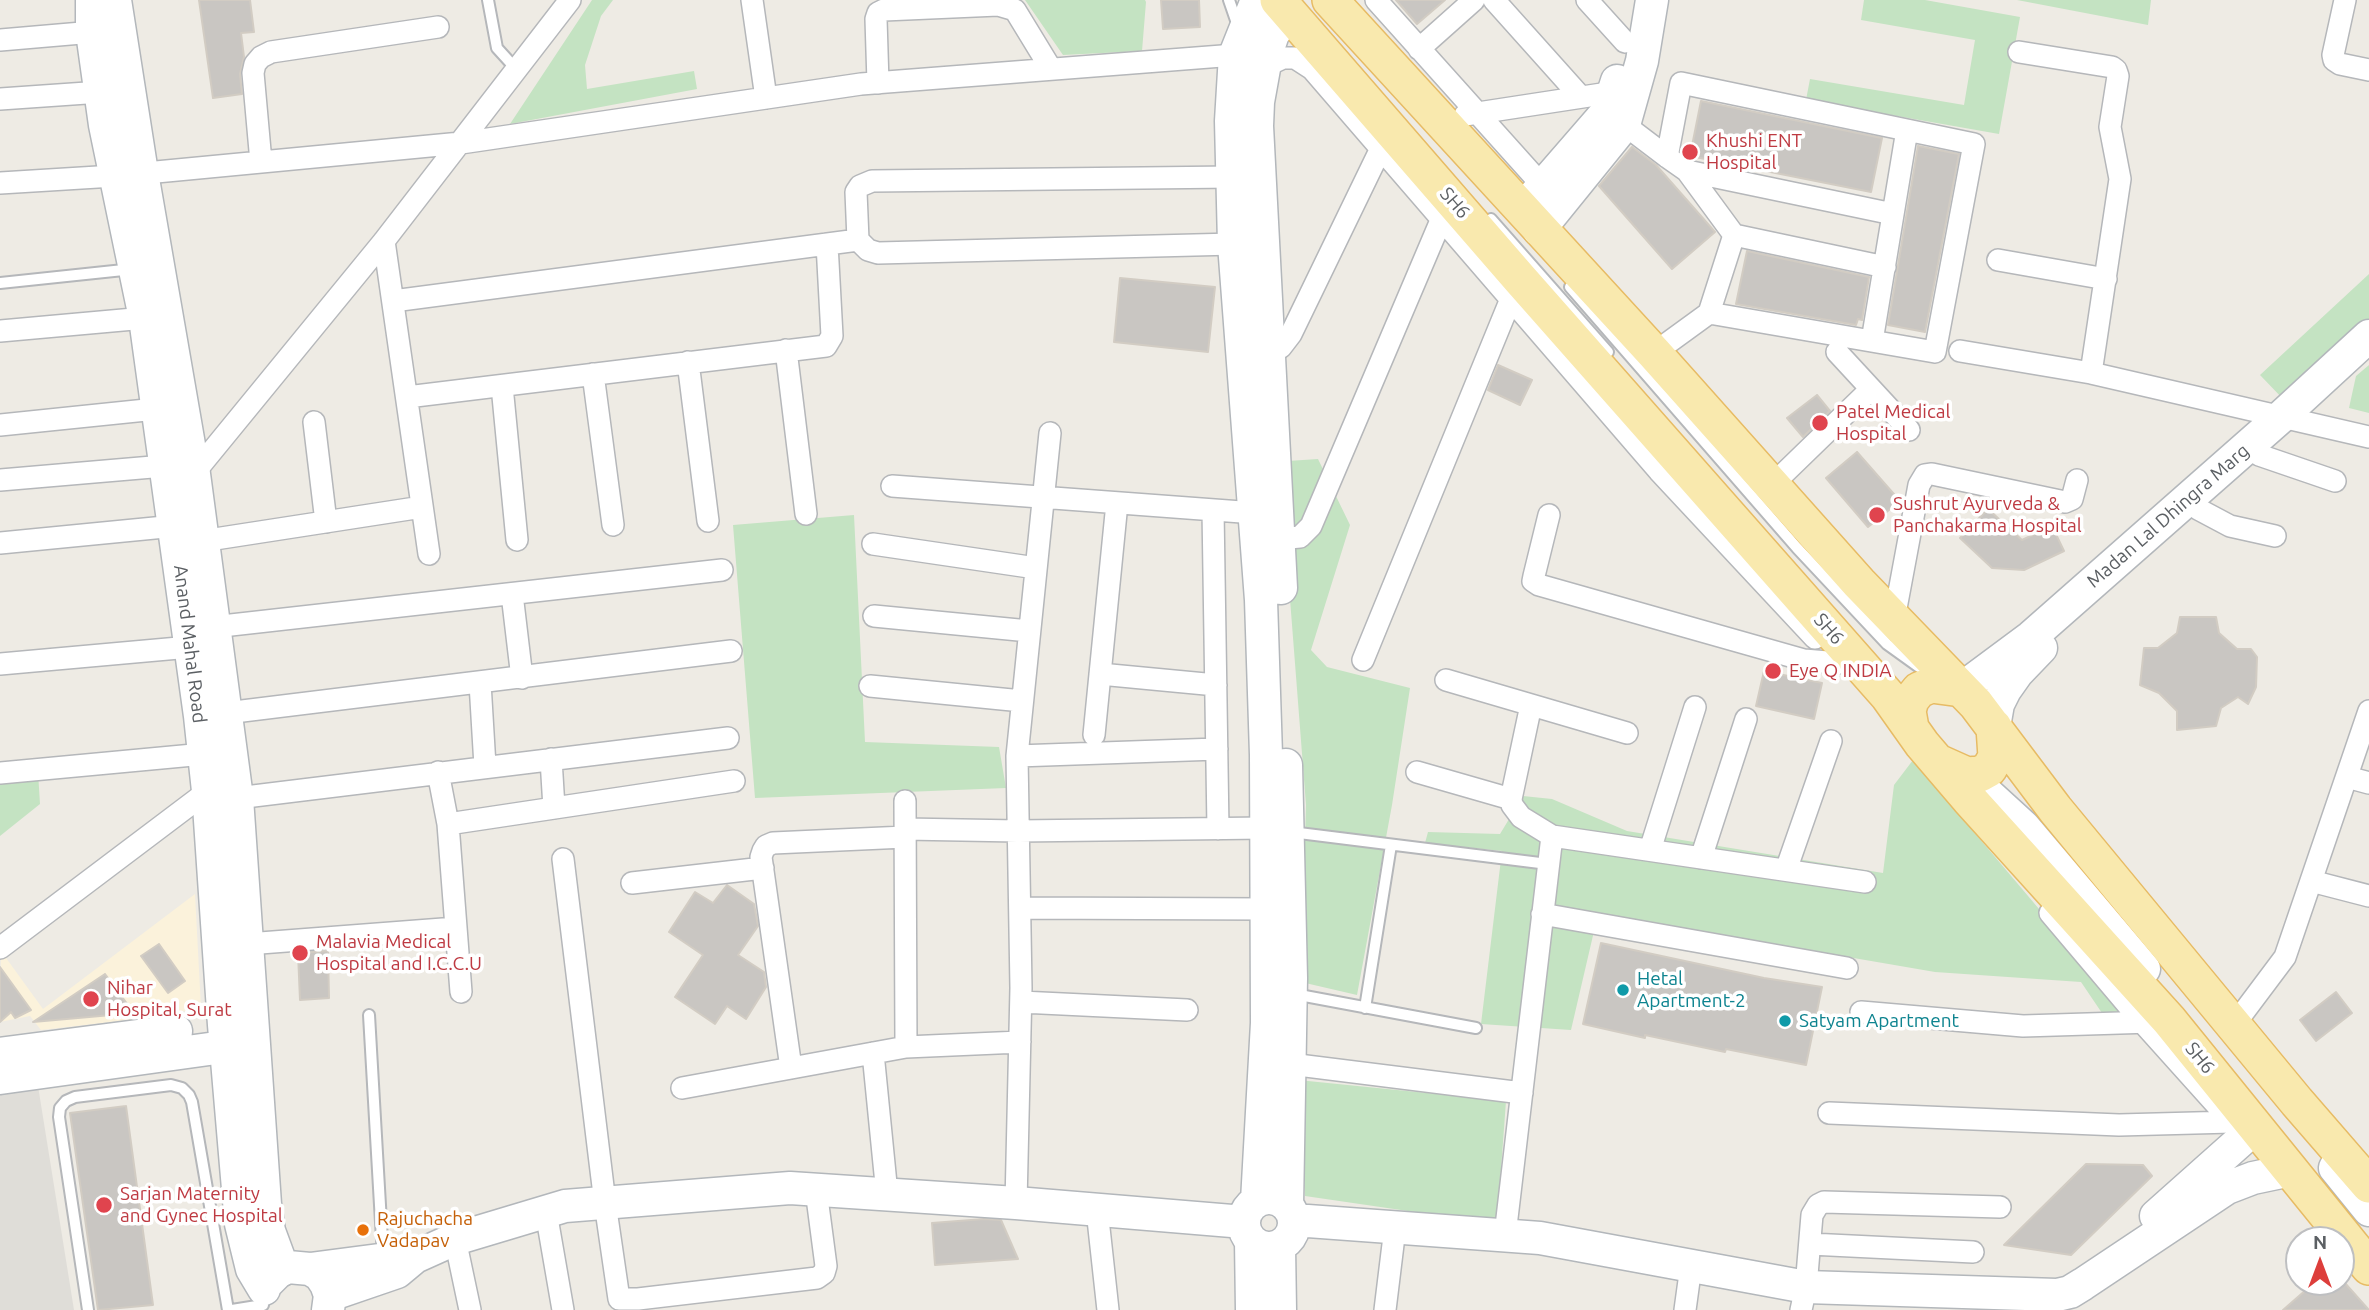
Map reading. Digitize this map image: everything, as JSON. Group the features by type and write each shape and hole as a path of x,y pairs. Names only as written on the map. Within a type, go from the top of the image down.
{"main road":[{"path":"1330,0 1439,119 1541,208 1654,353 1894,619 2369,1185"},
{"name":"SH6","path":"1288,2 1385,139 1515,289 1909,719 2244,1128 2291,1170 2369,1267"},
{"path":"1909,719 1911,700 1919,690 1931,685 1952,687"},
{"path":"1952,769 1980,774 1989,769 1995,742"}],"street":[{"name":"Anand Mahal Road","path":"92,0 108,20 128,175 179,470 182,523 201,637 204,754 223,794 247,944 239,1034"},
{"path":"0,480 179,470 351,282 570,0"},
{"path":"752,0 766,98"},
{"path":"1376,0 1476,113 1541,208 1639,76 1652,0"},
{"path":"1419,49 1474,0"},
{"path":"1494,0 1580,96 1616,109 1667,157 1687,171 1734,235 1885,267"},
{"path":"1587,0 1625,42"},
{"path":"1616,109 1631,0"},
{"path":"2345,0 2334,60 2340,64 2369,70"},
{"path":"0,183 128,175 461,143 878,83 1051,69 1239,46 1288,2"},
{"path":"1252,1310 1269,1223 1290,1064 1291,994 1263,639 1263,531 1269,355 1257,149 1258,102 1264,67 1270,42 1288,2"},
{"path":"878,83 876,19 878,13 884,10 998,5 1015,10 1051,69"},
{"name":"Anand Mahal Road","path":"108,20 101,92 128,175 135,269 145,318 156,409 179,470 182,523"},
{"path":"0,40 108,20"},
{"path":"261,162 253,72 261,57 271,52 438,27"},
{"path":"1239,46 1231,121 1234,244 1263,531"},
{"path":"2019,52 2112,67 2118,76 2110,127 2120,179 2091,373"},
{"path":"1264,67 1283,58 1295,58 1304,63 1385,139 1442,218 1515,289 1659,471 1839,663 1909,719"},
{"path":"1667,157 1681,83 1974,144 1935,352 1709,313"},
{"path":"0,99 101,92"},
{"path":"1439,119 1580,96"},
{"path":"1872,341 1907,130"},
{"path":"1269,355 1291,334 1385,139"},
{"path":"1687,171 1893,214"},
{"path":"1233,177 872,181 860,186 856,192 858,240 867,250 878,253 1234,244"},
{"path":"892,486 1213,510 1263,531 1300,537 1311,526 1442,218"},
{"path":"1654,353 1709,313 1734,235"},
{"path":"351,282 392,291 858,240"},
{"path":"384,241 429,554"},
{"path":"407,397 826,346 832,336 827,244"},
{"path":"1998,260 2106,279"},
{"path":"1363,660 1515,289"},
{"path":"0,331 145,318"},
{"name":"Madan Lal Dhingra Marg","path":"1995,742 1998,704 2011,681 2030,658 2259,455 2290,418 2369,336"},
{"path":"786,350 806,514"},
{"path":"1960,351 2091,373 2369,437"},
{"path":"1837,352 1909,430"},
{"name":"Madan Lal Dhingra Marg","path":"1952,687 2031,637 2290,418 2369,357"},
{"path":"688,362 708,521"},
{"path":"593,374 613,525"},
{"path":"502,386 517,541"},
{"path":"1772,485 1871,389"},
{"path":"0,425 156,409"},
{"path":"314,422 326,522"},
{"path":"1016,1203 1021,1002 1017,756 1050,433"},
{"path":"2259,455 2335,481"},
{"path":"1894,619 1919,485 1925,475 1932,474 2065,502 2072,499 2077,480"},
{"path":"1094,735 1117,503"},
{"path":"0,543 182,523 326,522 422,508"},
{"path":"2198,509 2230,526 2276,536"},
{"path":"1213,510 1218,829"},
{"path":"1549,515 1533,581 1539,585 1804,660 1839,663"},
{"path":"873,544 1036,568"},
{"path":"0,664 512,594 722,570"},
{"path":"512,594 522,678"},
{"path":"874,616 1029,631"},
{"name":"Anand Mahal Road","path":"201,637 226,713 223,794 239,1034 277,1288 320,1275 331,1304"},
{"path":"226,713 731,651"},
{"path":"1100,674 1216,685"},
{"path":"1446,680 1627,733"},
{"path":"480,683 485,766"},
{"path":"870,686 1022,701"},
{"path":"1531,705 1511,799 1512,806 1521,817 1552,836 1865,882"},
{"path":"1650,850 1695,707"},
{"path":"2234,1025 2285,957 2369,711"},
{"path":"1701,858 1746,719"},
{"path":"0,948 223,794 729,738"},
{"path":"1786,870 1831,741"},
{"path":"1995,742 2038,813 2369,1210"},
{"path":"1017,756 1217,749"},
{"path":"0,773 204,754"},
{"path":"551,759 554,808"},
{"path":"1952,769 2024,827 2246,1090 2369,1252"},
{"path":"438,772 448,824 461,992"},
{"path":"1417,772 1511,799"},
{"path":"2347,777 2369,783"},
{"path":"448,824 734,781"},
{"path":"905,801 906,1047"},
{"path":"791,1068 763,868 763,851 766,846 773,843 905,833 1277,830"},
{"path":"1277,830 1266,909 1269,1223 1280,1310"},
{"path":"1505,1235 1552,836"},
{"path":"563,859 619,1298 622,1300 817,1278 824,1273 826,1266 816,1189"},
{"path":"632,883 763,868"},
{"path":"2311,881 2369,896"},
{"path":"1020,908 1266,909"},
{"path":"1542,915 1847,968"},
{"path":"247,944 456,928"},
{"path":"1021,1002 1187,1010"},
{"path":"1861,1012 2023,1026 2156,1022"},
{"path":"0,1054 239,1034"},
{"path":"0,1078 239,1034"},
{"path":"682,1088 906,1047 1020,1042"},
{"path":"873,1053 887,1194"},
{"path":"1290,1064 1522,1093"},
{"path":"1829,1113 2244,1128"},
{"path":"2083,1284 2244,1128"},
{"path":"331,1304 397,1272 415,1257 455,1239 565,1206 790,1188 1269,1223 1395,1227 1540,1238 1691,1266 1804,1299 2057,1295 2070,1292 2083,1284 2227,1188 2252,1178 2291,1170"},
{"path":"1804,1299 1814,1210 1824,1202 2000,1207"},
{"path":"1097,1210 1108,1310"},
{"path":"546,1212 563,1310"},
{"path":"1385,1310 1395,1227"},
{"path":"455,1239 470,1310"},
{"path":"1810,1244 1973,1252"},
{"path":"277,1288 383,1258 415,1257"},
{"path":"1685,1310 1691,1266"}],"lane":[{"path":"488,0 497,48 517,70"},
{"path":"1229,0 1239,46"},
{"path":"1288,2 1362,52"},
{"path":"1482,209 1617,363"},
{"path":"0,283 135,269"},
{"path":"1566,282 1797,548 1887,644 1952,687"},
{"path":"1882,671 1909,719"},
{"path":"1277,830 1548,864"},
{"path":"1365,1007 1391,845"},
{"path":"1291,994 1476,1028"},
{"path":"369,1015 383,1258"},
{"path":"88,1310 58,1117 60,1108 75,1097 171,1085 182,1088 192,1102 230,1310 277,1288"}],"shaded area":[{"path":"195,894 201,1008 137,1019 41,1030 30,1016 0,1022 1,951 43,1009"},
{"path":"38,1086 74,1310 0,1310 0,1092"}],"green space":[{"path":"592,0 613,0 601,16 585,65 587,89 694,71 697,89 510,124"},
{"path":"1025,0 1145,0 1142,51 1063,55"},
{"path":"1864,0 1925,0 2020,17 1999,134 1806,100 1810,79 1964,105 1975,40 1861,20"},
{"path":"2017,0 2151,0 2148,25"},
{"path":"2369,274 2369,322 2284,400 2260,375"},
{"path":"2369,365 2369,413 2349,408 2356,376"},
{"path":"1318,459 1350,525 1311,650 1327,667 1410,688 1392,805 1357,995 1301,982 1306,805 1290,599 1288,461"},
{"path":"854,515 865,742 999,747 1006,788 755,798 733,525"},
{"path":"1913,760 2127,1013 2106,1019 2081,982 1935,972 1598,914 1571,1030 1481,1024 1502,851 1425,843 1428,832 1500,834 1523,796 1552,799 1627,831 1883,873 1894,785"},
{"path":"38,772 40,804 0,836 0,776"},
{"path":"1298,1080 1506,1101 1497,1224 1305,1196"}],"building":[{"path":"199,0 250,0 254,32 241,33 244,57 240,74 242,94 213,98"},
{"path":"1161,0 1199,0 1200,27 1163,29"},
{"path":"1396,0 1445,0 1417,24"},
{"path":"1701,101 1882,138 1871,192 1690,156"},
{"path":"1918,146 1959,154 1925,332 1888,325"},
{"path":"1632,147 1656,165 1715,232 1672,269 1599,186"},
{"path":"1747,251 1869,277 1862,320 1858,319 1856,325 1736,304"},
{"path":"1120,278 1215,287 1208,352 1114,342"},
{"path":"1498,365 1532,380 1520,405 1488,390"},
{"path":"1817,395 1830,411 1803,437 1787,418"},
{"path":"1857,452 1900,501 1868,527 1826,478"},
{"path":"1988,509 2022,540 2052,526 2064,551 2024,570 1992,568 1960,538"},
{"path":"2180,617 2216,617 2219,633 2237,649 2251,649 2257,657 2256,687 2248,704 2238,697 2221,708 2216,726 2177,730 2177,711 2159,693 2140,685 2144,648 2158,648 2177,633"},
{"path":"1764,671 1822,683 1814,719 1756,706"},
{"path":"727,885 754,904 758,926 738,955 764,972 766,987 746,1019 727,1006 715,1024 675,997 703,955 669,932 695,892 713,903"},
{"path":"1601,943 1764,978 1822,987 1806,1065 1645,1035 1645,1038 1583,1024"},
{"path":"159,944 185,981 168,993 141,956"},
{"path":"328,951 329,998 300,1000 298,953"},
{"path":"0,967 31,1010 15,1018 11,1012 0,1022"},
{"path":"105,974 134,1013 33,1022"},
{"path":"2336,992 2352,1013 2316,1041 2300,1020"},
{"path":"126,1106 153,1305 98,1310 70,1113"},
{"path":"2086,1164 2143,1165 2152,1176 2071,1255 2004,1245"},
{"path":"1001,1220 1018,1259 935,1265 932,1223"},
{"path":"2355,1294 2369,1310 2283,1310 2299,1296"}],"place":[{"name":"Khushi ENT Hospital","path":"1690,152"},
{"name":"Patel Medical Hospital","path":"1820,423"},
{"name":"Sushrut Ayurveda & Panchakarma Hospital","path":"1877,515"},
{"name":"Eye Q INDIA","path":"1773,671"},
{"name":"Malavia Medical Hospital and I.C.C.U","path":"300,953"},
{"name":"Hetal Apartment-2","path":"1623,990"},
{"name":"Nihar Hospital, Surat","path":"91,999"},
{"name":"Satyam Apartment","path":"1785,1021"},
{"name":"Sarjan Maternity and Gynec Hospital","path":"104,1205"},
{"name":"Rajuchacha Vadapav","path":"363,1230"}]}
